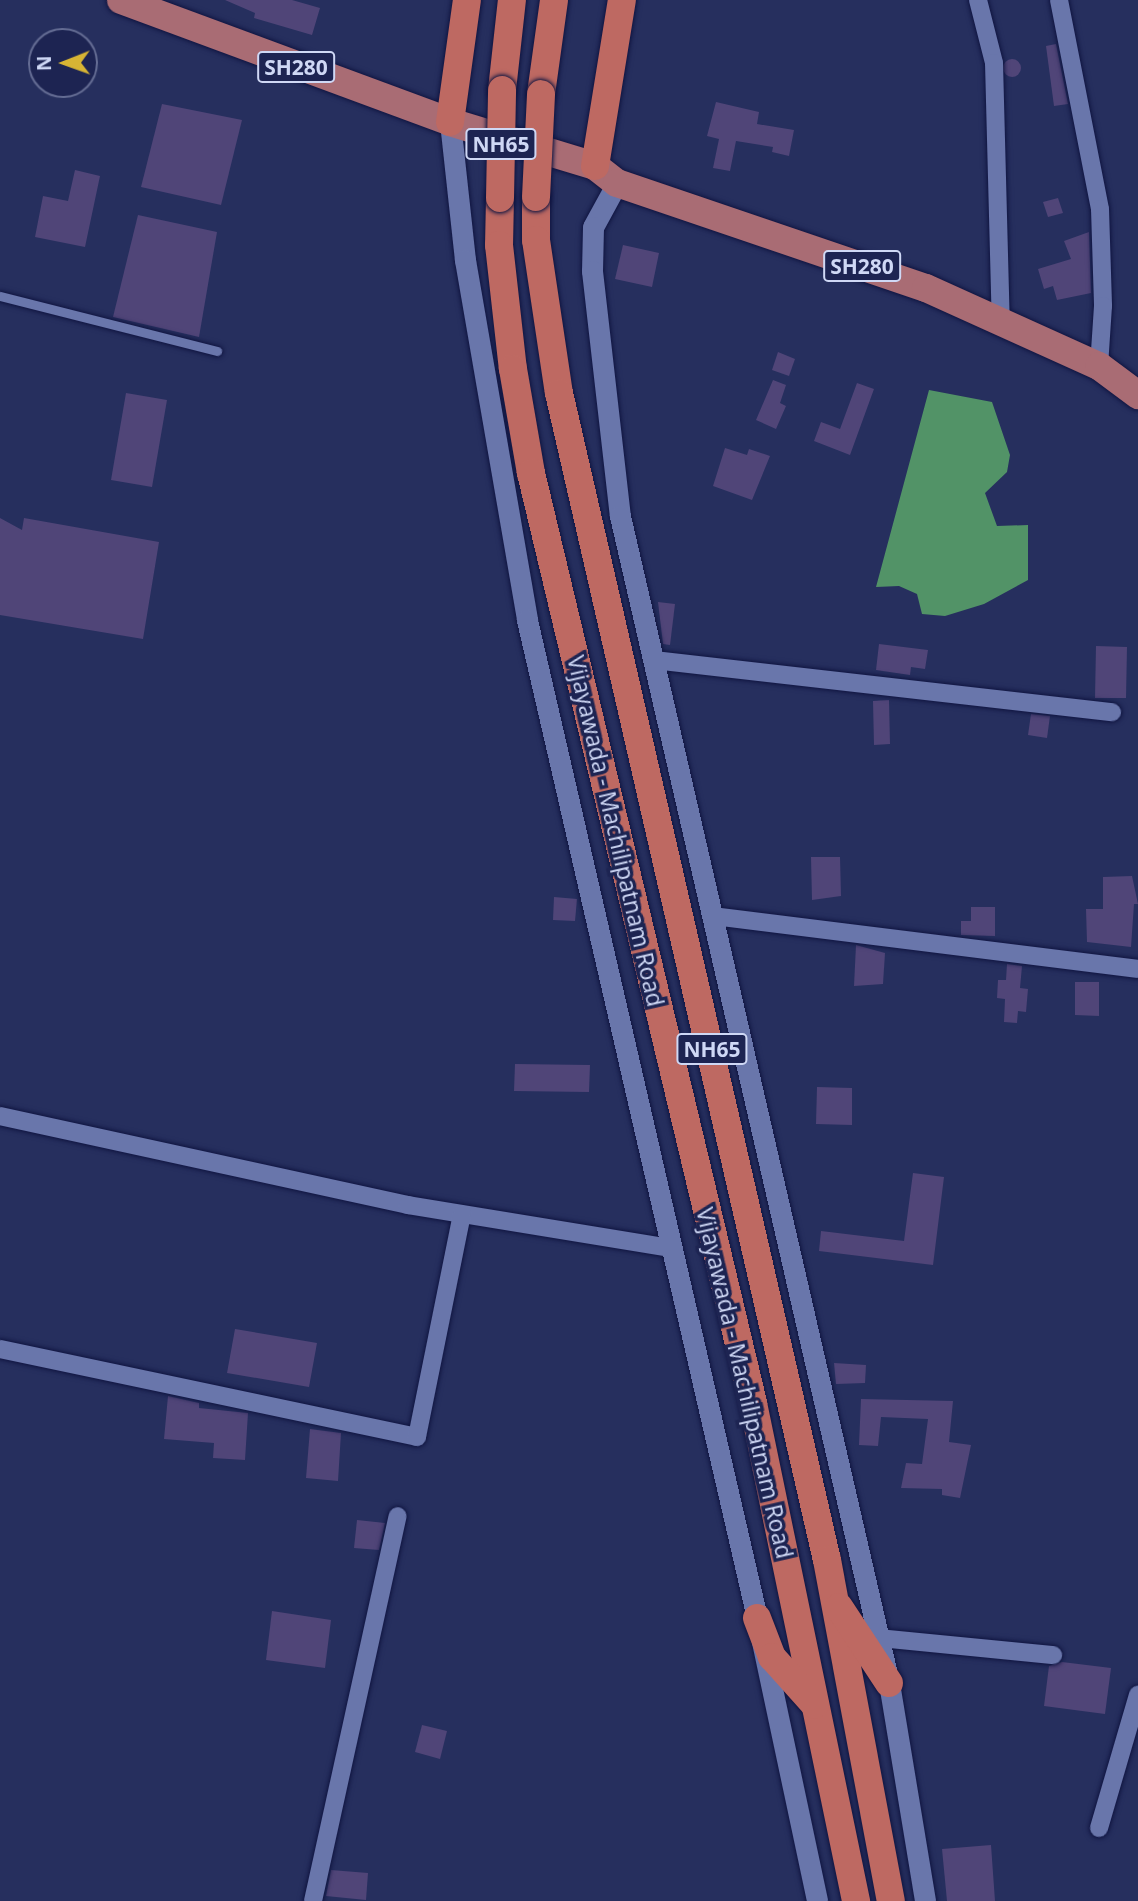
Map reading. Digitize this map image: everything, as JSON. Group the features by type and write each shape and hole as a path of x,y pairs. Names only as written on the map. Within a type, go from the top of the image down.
{"highway":[{"path":"450,122 467,0"},
{"name":"Vijayawada - Machilipatnam Road","path":"512,0 502,90 499,246 513,369 531,473 750,1390 856,1901"},
{"name":"Vijayawada - Machilipatnam Road","path":"554,0 541,94 536,240 559,393 744,1186 835,1601 891,1901"},
{"path":"606,175 622,0"},
{"path":"835,1601 889,1683"},
{"path":"757,1618 772,1657 815,1705"}],"main road":[{"name":"SH280","path":"121,0 450,122 926,288 1098,366 1138,395"}],"street":[{"path":"978,0 993,63 1000,322"},
{"path":"1059,0 1100,209 1103,306 1098,366"},
{"path":"450,122 465,260 527,620 757,1618 817,1901"},
{"path":"606,175 593,227 592,271 620,516 879,1637 925,1901"},
{"path":"654,660 1112,712"},
{"path":"713,915 1138,969"},
{"path":"0,1116 462,1214 672,1248"},
{"path":"0,1349 417,1437 462,1214"},
{"path":"313,1901 398,1516"},
{"path":"879,1637 1053,1655"},
{"path":"1099,1828 1138,1695"}],"lane":[{"path":"0,296 217,351"}],"shaded area":[{"path":"929,390 992,402 1010,455 1007,472 985,493 997,526 1028,525 1028,580 984,604 945,616 922,614 917,594 899,586 876,587"}],"building":[{"path":"225,0 292,0 320,8 312,35 254,18 255,13"},
{"path":"1056,44 1068,104 1054,106 1046,46"},
{"path":"1008,59 1016,59 1021,68 1019,75 1008,77 1003,72 1003,64"},
{"path":"716,102 759,112 757,124 794,130 789,156 772,152 773,147 736,141 730,171 713,168 719,139 707,136"},
{"path":"162,104 242,120 221,205 141,187"},
{"path":"75,170 100,176 85,247 35,237 43,196 68,201"},
{"path":"1058,198 1063,213 1048,217 1043,202"},
{"path":"138,215 217,232 199,337 113,317"},
{"path":"1089,232 1091,293 1057,300 1053,286 1044,289 1038,269 1071,259 1064,241"},
{"path":"623,245 659,253 652,287 615,279"},
{"path":"778,352 795,359 789,376 772,370"},
{"path":"773,380 786,385 780,403 786,406 776,429 756,420"},
{"path":"857,383 874,389 850,455 814,441 821,422 840,429"},
{"path":"126,393 167,400 152,487 111,480"},
{"path":"725,448 747,455 749,449 770,456 752,500 713,486"},
{"path":"0,518 22,530 24,518 159,542 143,639 0,615"},
{"path":"658,602 675,604 670,645 663,644"},
{"path":"879,644 928,650 925,669 911,667 910,675 876,670"},
{"path":"1096,646 1127,647 1126,698 1095,698"},
{"path":"889,700 890,744 874,745 873,701"},
{"path":"1031,714 1050,716 1047,738 1028,735"},
{"path":"811,857 840,857 841,896 812,900"},
{"path":"1132,876 1138,904 1134,904 1131,947 1087,942 1086,909 1103,909 1103,877"},
{"path":"554,897 577,899 575,921 553,920"},
{"path":"971,907 995,907 995,936 961,935 961,921 971,921"},
{"path":"856,945 885,953 883,984 854,986"},
{"path":"1007,964 1022,966 1020,988 1028,989 1026,1012 1018,1011 1017,1023 1004,1022 1005,999 997,998 998,980 1006,980"},
{"path":"1075,982 1099,982 1099,1016 1075,1015"},
{"path":"515,1064 590,1065 589,1092 514,1091"},
{"path":"817,1087 852,1088 852,1125 816,1124"},
{"path":"913,1173 944,1177 933,1265 819,1251 821,1231 904,1241"},
{"path":"235,1329 317,1343 309,1387 227,1373"},
{"path":"834,1363 866,1365 865,1383 836,1384"},
{"path":"168,1396 199,1403 199,1408 248,1413 245,1460 213,1458 214,1443 164,1439"},
{"path":"861,1399 953,1401 949,1442 971,1445 960,1498 942,1495 942,1489 901,1488 906,1463 922,1464 928,1419 881,1417 878,1446 859,1445"},
{"path":"310,1429 341,1433 338,1481 306,1478"},
{"path":"357,1520 385,1523 379,1550 354,1548"},
{"path":"272,1611 331,1620 325,1668 266,1660"},
{"path":"1062,1662 1111,1668 1105,1714 1044,1706 1049,1666"},
{"path":"422,1725 447,1731 440,1759 415,1752"},
{"path":"991,1845 995,1901 947,1901 942,1849"},
{"path":"331,1870 368,1873 366,1900 326,1896"}]}
